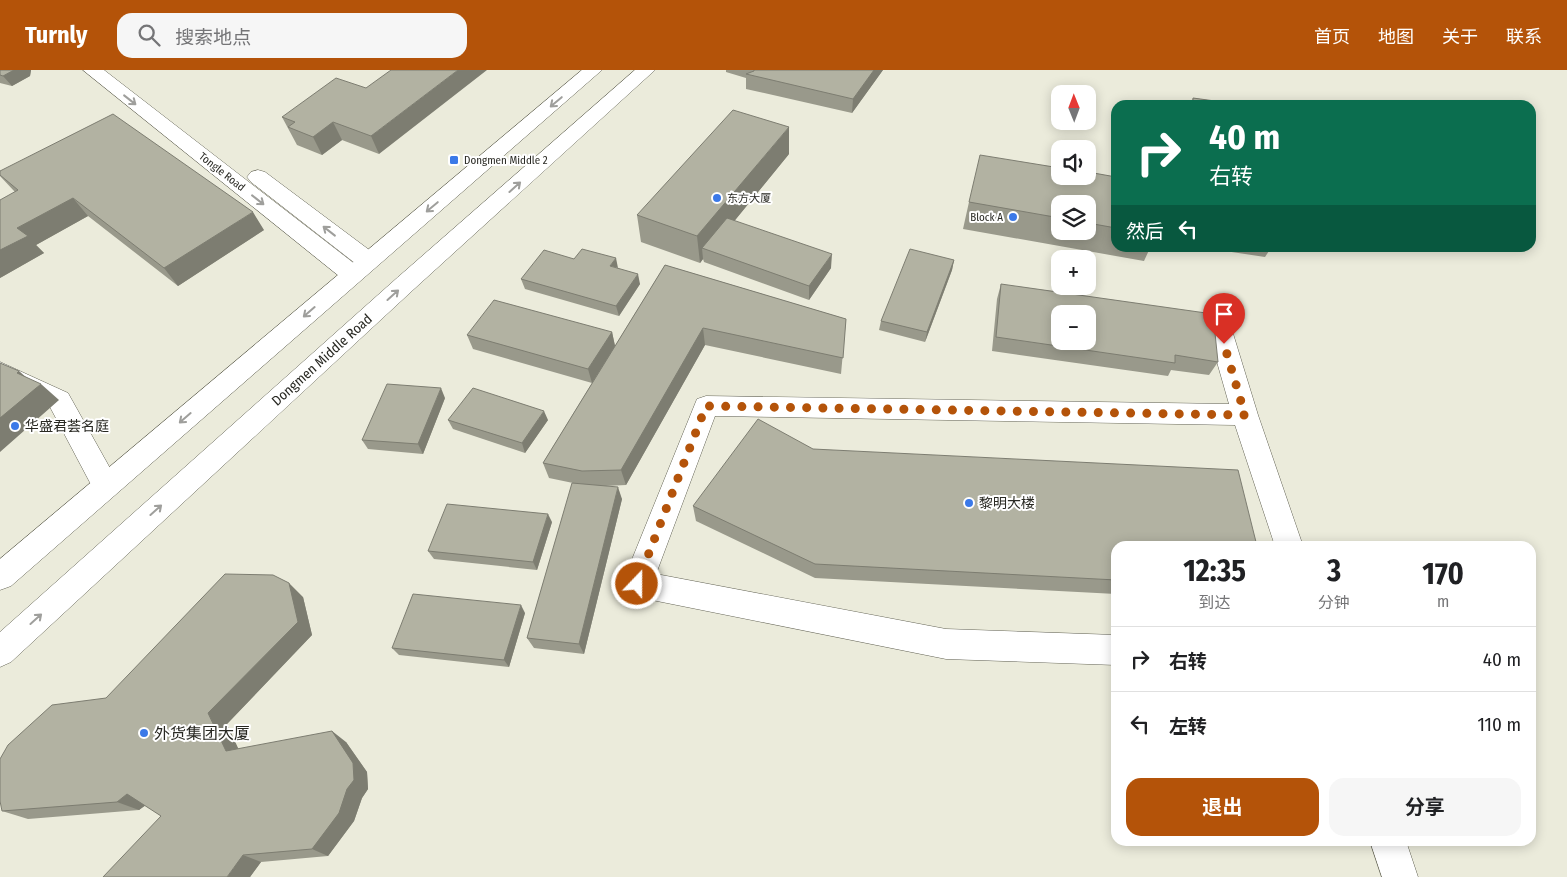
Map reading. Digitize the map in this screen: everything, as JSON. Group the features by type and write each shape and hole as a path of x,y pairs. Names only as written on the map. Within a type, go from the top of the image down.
{"main road":[{"name":"Tongle Road","path":"92,70 360,268"},
{"name":"Tongle Road","path":"120,70 360,268"},
{"path":"0,576 593,70"},
{"name":"Dongmen Middle Road","path":"0,652 405,284 646,70"},
{"path":"1219,327 1245,415 1287,541"},
{"path":"0,372 59,400 106,486"},
{"path":"1111,650 946,644 637,584 706,406 1245,415"},
{"path":"1390,846 1400,877"}],"building":[{"path":"0,70 14,70 3,76 0,75"},
{"path":"391,70 458,70 371,136 333,122 313,137 288,127 295,122 282,117 336,78 366,88"},
{"path":"754,70 874,70 853,99 746,74"},
{"path":"733,110 789,127 697,236 637,215"},
{"path":"113,114 253,212 164,268 73,198 17,228 28,236 0,250 0,200 18,190 0,175 0,171"},
{"path":"980,155 1051,167 1051,185 1096,185 1096,173 1111,176 1111,227 1096,224 1096,195 1051,195 1051,216 969,202"},
{"path":"727,218 832,254 809,286 702,248"},
{"path":"582,249 616,258 610,266 638,274 616,306 521,279 544,250 574,259"},
{"path":"910,249 954,260 927,332 881,321"},
{"path":"665,265 846,319 843,358 703,328 621,470 582,471 543,463"},
{"path":"1001,284 1051,291 1051,295 1079,295 1213,314 1218,362 1175,355 1175,363 1086,350 1096,350 1096,305 1051,305 1051,345 996,337"},
{"path":"494,300 612,332 588,369 467,335"},
{"path":"0,363 19,371 17,373 41,384 0,418"},
{"path":"387,384 441,388 418,444 362,440"},
{"path":"473,388 544,411 522,443 448,420"},
{"name":"黎明大楼","path":"758,419 813,449 1238,470 1256,541 1111,541 1111,580 815,564 693,506"},
{"path":"572,483 618,487 579,644 527,638"},
{"path":"447,504 548,514 533,562 428,551"},
{"name":"外货集团大厦","path":"225,574 273,575 289,583 298,622 208,713 226,751 332,731 353,763 354,780 347,789 339,813 312,849 243,855 227,877 103,877 161,816 127,794 117,802 2,811 0,801 0,759 8,745 52,705 106,698"},
{"path":"413,594 521,605 504,660 392,648"}],"place":[{"name":"Dongmen Middle 2","path":"454,160"},
{"name":"东方大厦","path":"717,198"},
{"name":"Block A","path":"1013,217"},
{"name":"华盛君荟名庭","path":"15,426"},
{"name":"黎明大楼","path":"969,503"},
{"name":"外货集团大厦","path":"144,733"}],"route":[{"path":"637,584 706,406 1245,415 1224,344"}]}
